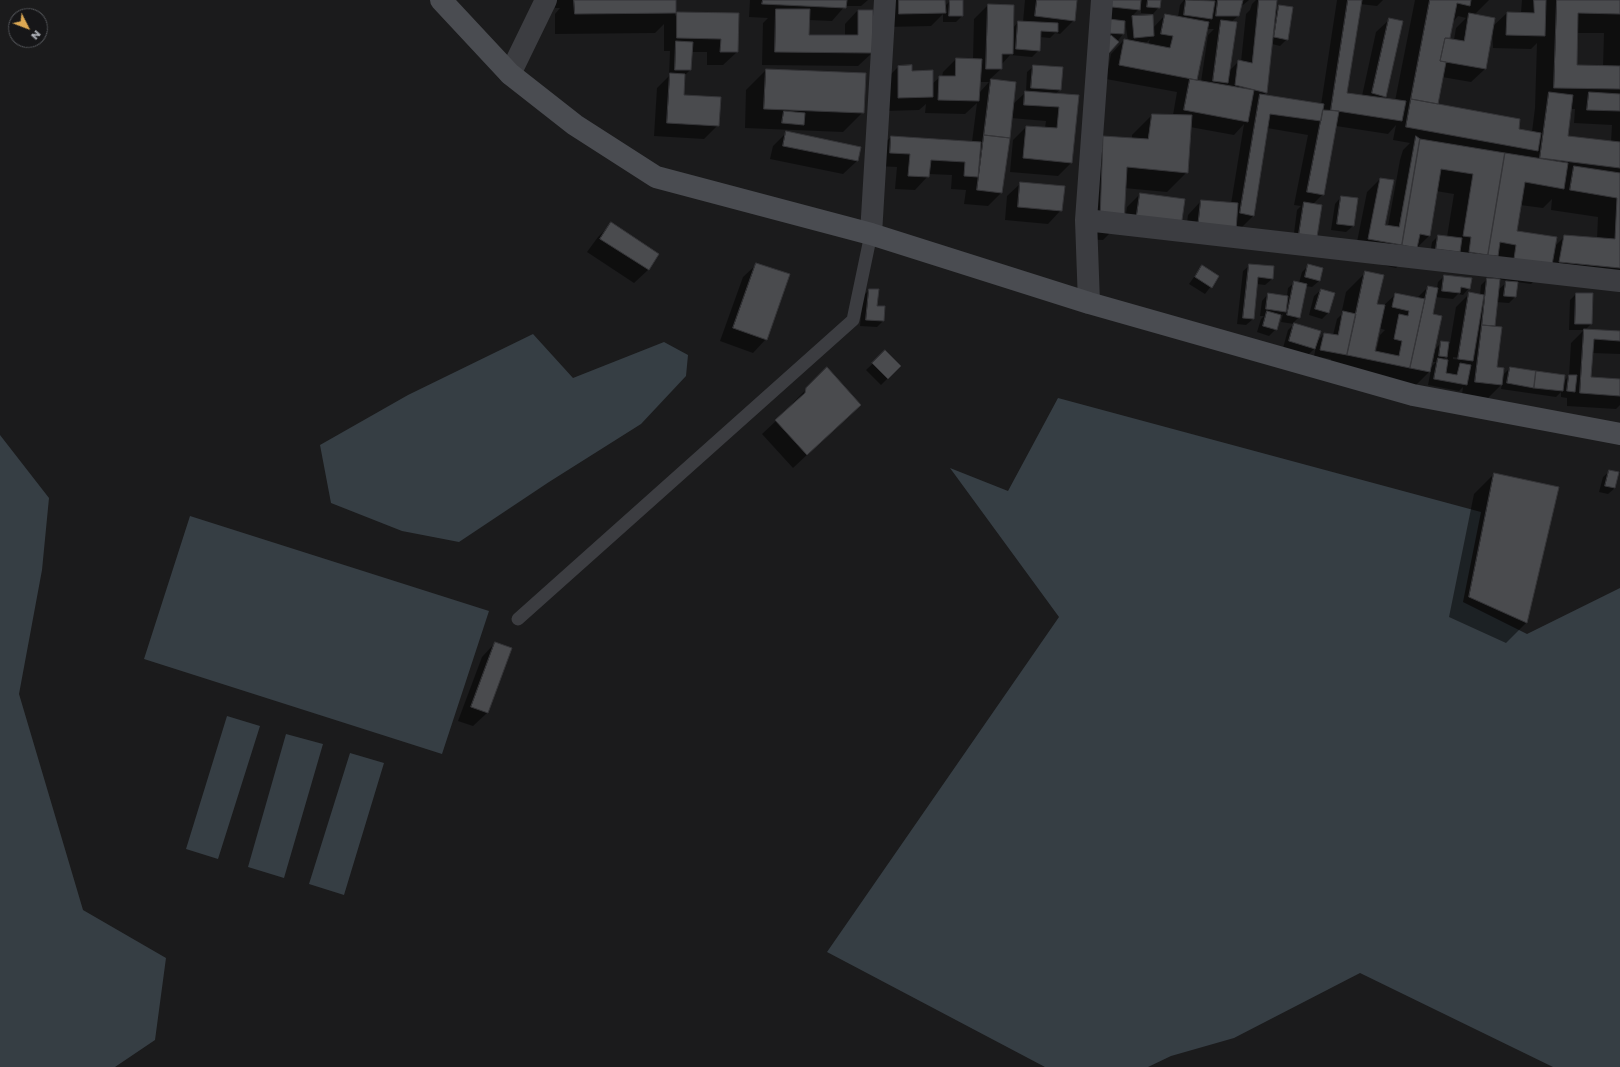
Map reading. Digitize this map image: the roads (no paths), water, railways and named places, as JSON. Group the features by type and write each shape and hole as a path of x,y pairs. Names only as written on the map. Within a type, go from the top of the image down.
{"main road":[{"path":"441,0 510,74 575,126 656,177 871,234 1089,303 1413,395 1620,434"}],"street":[{"path":"510,74 546,0"},
{"path":"871,234 885,0"},
{"path":"1089,303 1086,220 1102,0"},
{"path":"1086,220 1620,282"}],"lane":[{"path":"518,619 853,320 871,234"}]}
